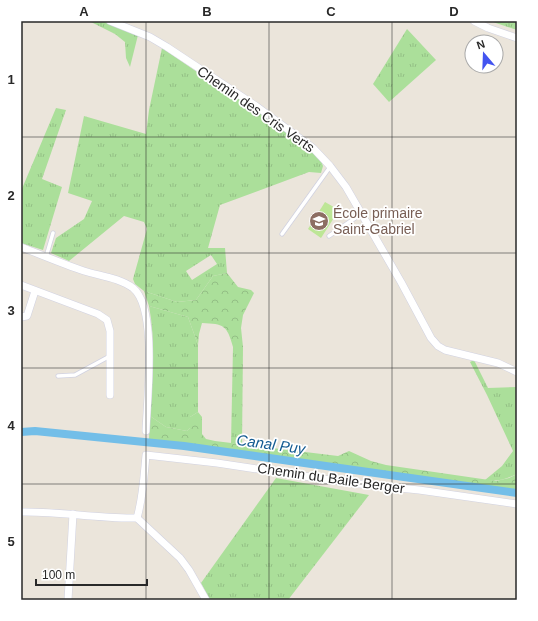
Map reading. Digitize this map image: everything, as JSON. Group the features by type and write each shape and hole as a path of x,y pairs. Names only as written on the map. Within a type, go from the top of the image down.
{"street":[{"name":"Chemin des Cris Verts","path":"110,21 150,37 167,47 256,106 313,148 330,166 346,187 401,282 431,338 438,346 445,350 498,363 517,372"},
{"path":"474,21 488,28 517,38"},
{"path":"21,247 83,270 123,282 133,289 141,298 147,319 150,343 146,431"},
{"path":"21,286 98,314 107,320 110,331 110,395"},
{"path":"21,317 27,316 35,291"},
{"name":"Chemin du Baile Berger","path":"137,518 140,508 146,455 217,463 350,483 420,490 517,504"},
{"path":"21,512 137,518 180,558 189,570 206,600"},
{"path":"68,600 73,514"}],"lane":[{"path":"282,234 330,166"},
{"path":"329,236 361,214"},
{"path":"46,256 53,233"},
{"path":"58,376 74,375 110,356"}],"green space":[{"path":"89,21 102,21 138,35 130,67 126,58 125,42 115,34"},
{"path":"490,21 517,21 517,30"},
{"path":"407,29 436,60 389,102 373,84"},
{"path":"162,48 225,91 241,98 319,156 323,166 321,173 309,172 220,205 208,248 225,248 227,273 213,276 196,300 177,302 144,291 135,284 133,279 147,229 144,222 124,216 69,261 51,253 56,238 84,219 92,201 68,193 84,116 146,134 149,110","holes":["211,255 217,264 192,280 186,271"]},
{"path":"56,108 66,110 42,179 62,187 43,250 21,243 21,191"},
{"path":"325,202 339,210 321,238 308,229"},
{"path":"227,273 238,287 251,290 254,293 243,315 241,328 243,347 233,347 229,334 224,327 215,324 202,323 198,345 188,317 149,306 144,291 177,302 196,300 213,276"},
{"path":"149,306 188,317 198,345 198,412 190,417 190,428 187,431 166,427 150,416 153,347"},
{"path":"233,347 243,347 242,445 231,443"},
{"path":"474,360 488,388 517,387 517,474 502,480 485,480 502,466 513,451 470,362"},
{"path":"198,412 202,417 202,434 206,439 338,456 349,451 371,461 386,465 496,481 509,478 517,474 517,491 149,440 150,416 166,427 187,431 190,428 190,417"},
{"path":"276,478 369,495 288,600 210,600 201,583"}],"waterway":[{"name":"Canal Puy","path":"21,432 35,431 184,446 517,493"}],"place":[{"name":"École primaire Saint-Gabriel","path":"319,221"}]}
